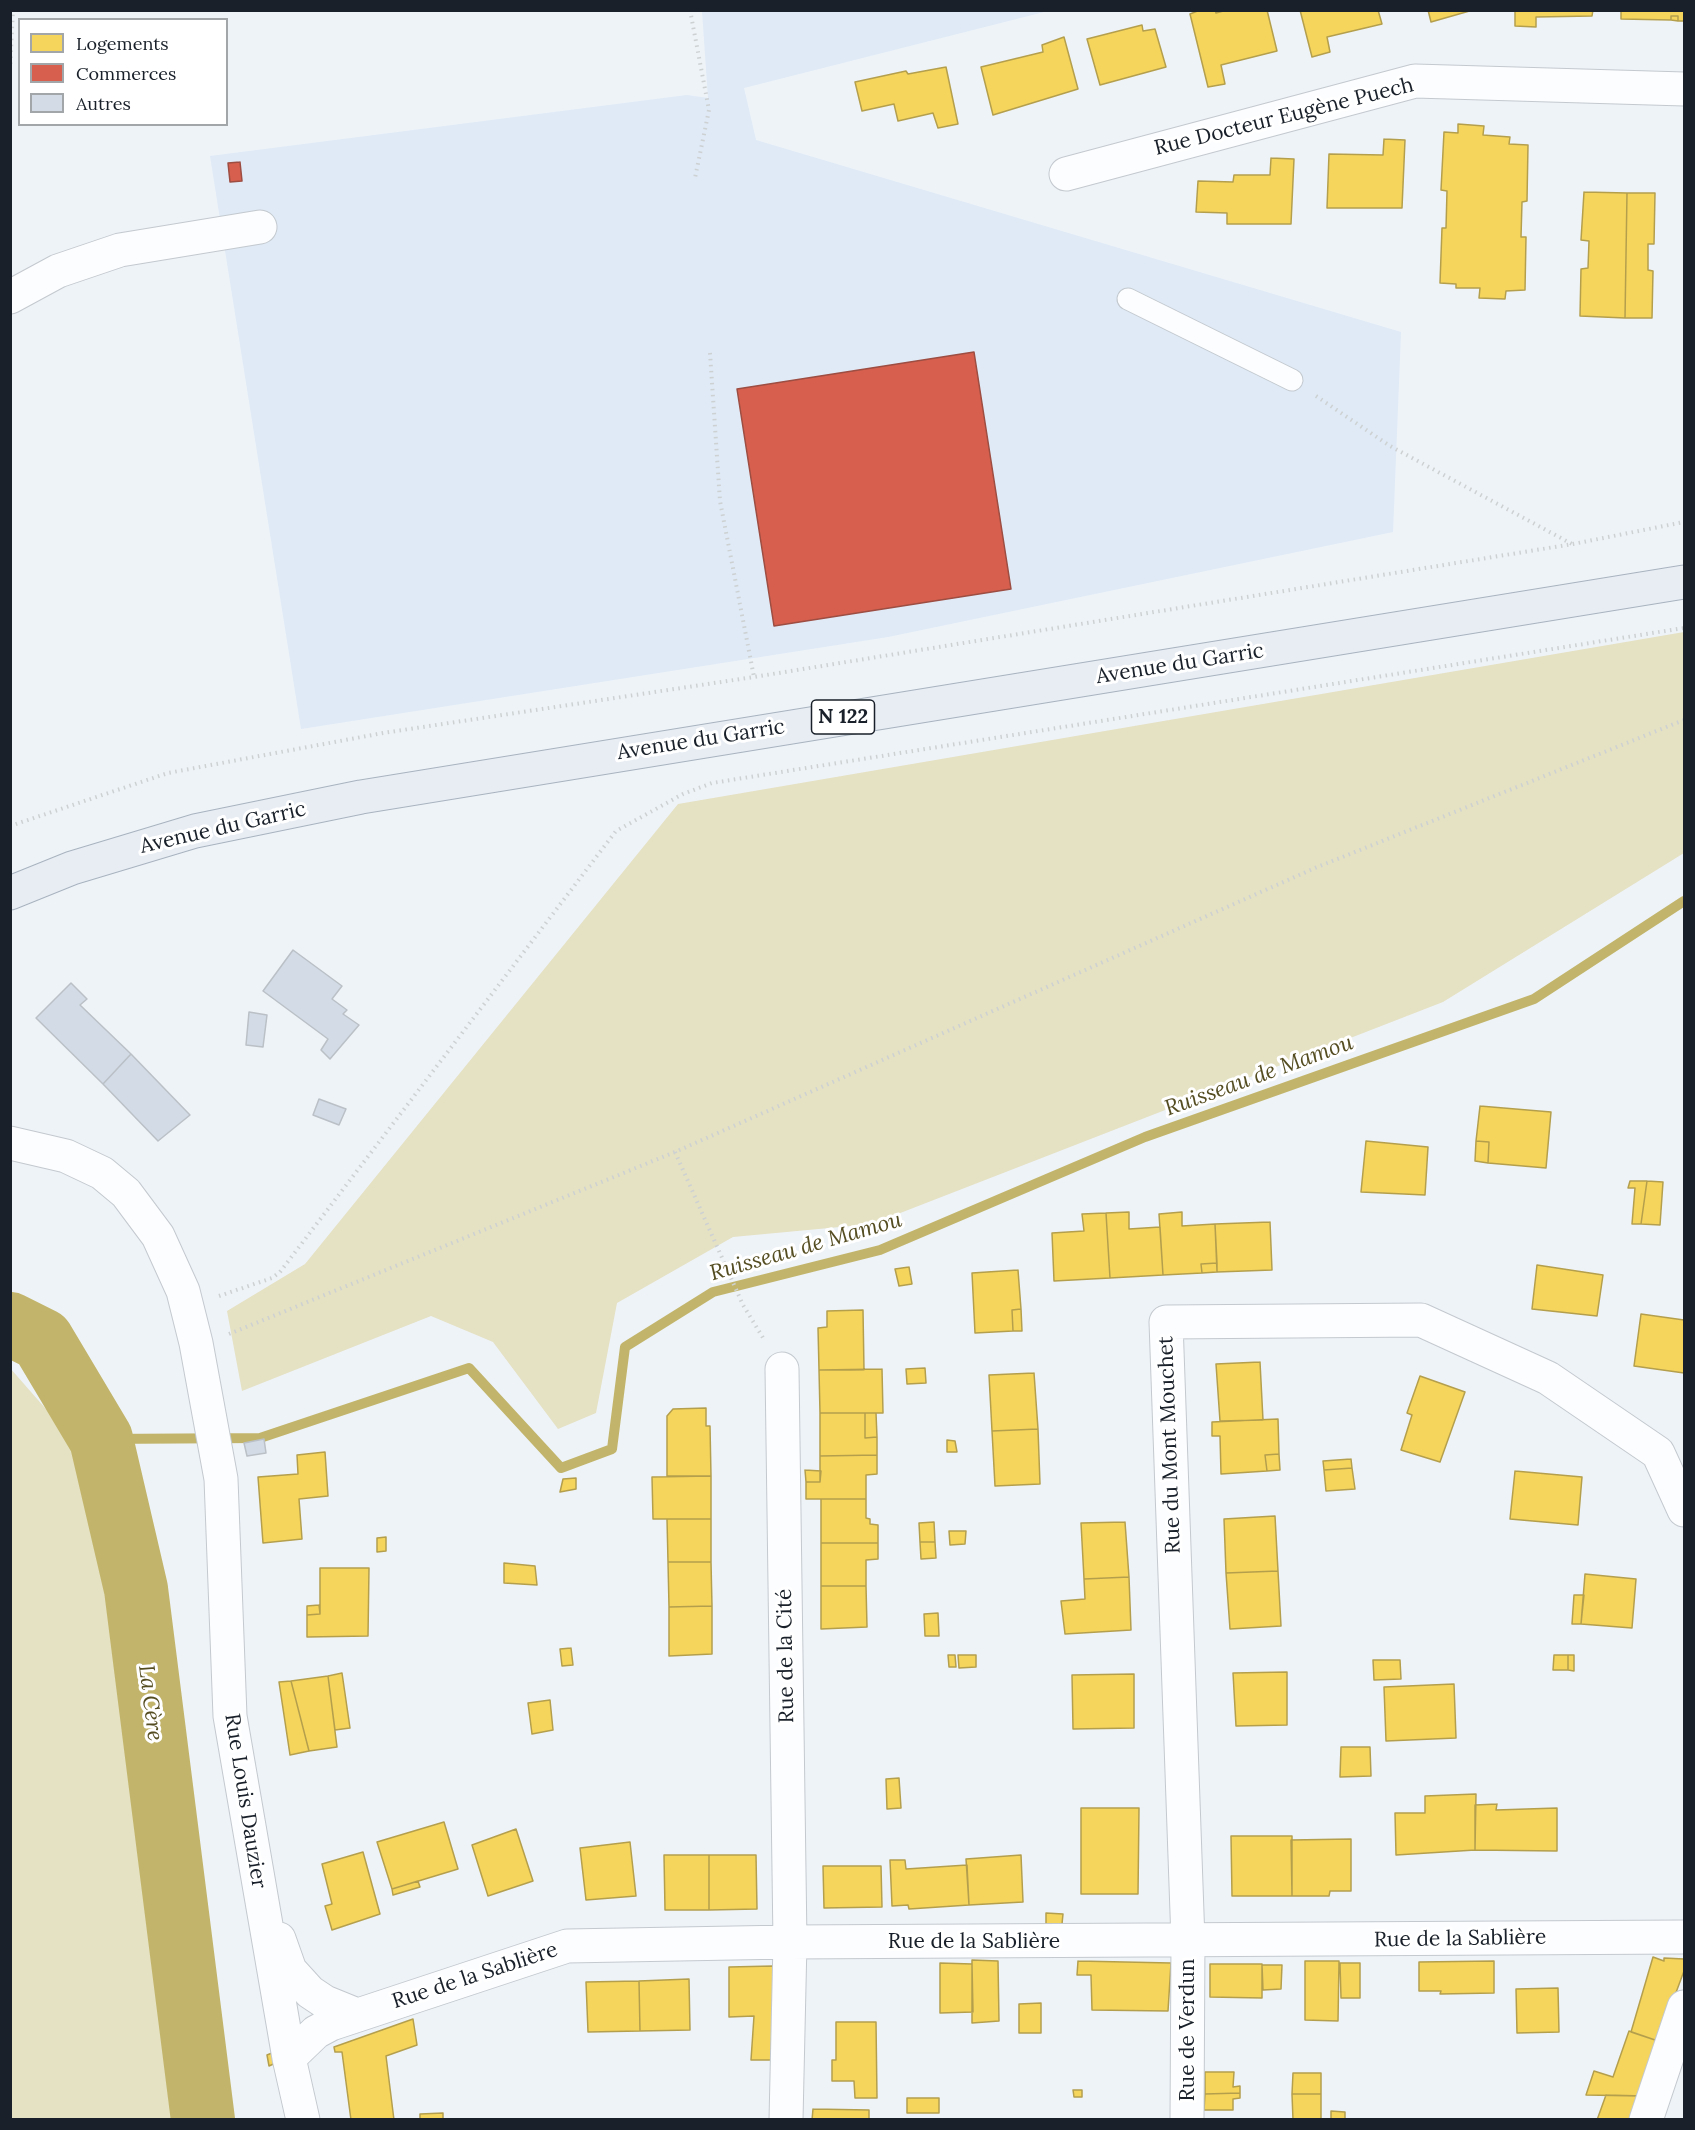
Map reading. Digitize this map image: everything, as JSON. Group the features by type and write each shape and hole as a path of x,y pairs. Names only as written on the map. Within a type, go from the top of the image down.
{"main road":[{"name":"Avenue du Garric","path":"10,893 72,868 195,831 361,797 1684,582"}],"street":[{"name":"Rue Docteur Eugène Puech","path":"1066,174 1415,81 1684,88"},
{"path":"10,297 58,271 120,250 260,227"},
{"path":"10,1143 66,1156 102,1173 126,1193 158,1236 183,1291 194,1334"},
{"name":"Rue du Mont Mouchet","path":"1188,1941 1166,1322 1420,1320 1548,1378 1658,1454 1684,1510"},
{"name":"Rue Louis Dauzier","path":"194,1334 221,1479 230,1716 289,2058 303,2120"},
{"name":"Rue de la Cité","path":"782,1370 790,1942 786,2120"},
{"path":"254,1863 290,1970 310,1992 325,2002 357,2016"},
{"name":"Rue de la Sablière","path":"289,2058 316,2032 357,2016 567,1946 790,1942 1684,1937"},
{"name":"Rue de Verdun","path":"1187,2120 1188,1941"},
{"path":"1646,2120 1684,2007"}],"lane":[{"path":"1128,299 1292,380"}],"path":[{"path":"10,70 13,10"},
{"path":"690,10 709,110 695,178"},
{"path":"710,353 720,501 754,677"},
{"path":"1292,380 1390,446 1573,544"},
{"path":"10,826 168,773 383,733 754,677 1573,544 1684,522"},
{"path":"194,1334 218,1296 272,1278 280,1272 616,831 683,794 712,783 1684,628"},
{"path":"194,1334 246,1329 675,1152 1315,868 1684,720"},
{"path":"675,1152 725,1260 743,1305"}],"shaded area":[{"path":"702,11 1048,11 744,88 756,140 1401,332 1393,532 888,637 301,729 210,156 687,95 708,98"},
{"path":"1684,632 1684,853 1443,1002 872,1224 733,1237 617,1303 596,1413 558,1429 493,1342 431,1316 242,1391 227,1311 305,1264 678,804"},
{"path":"10,1368 88,1457 135,1699 195,2119 11,2119"}],"building: Logements":[{"path":"1200,10 1215,10 1216,13 1227,10 1267,10 1277,51 1221,65 1225,84 1208,87 1190,14"},
{"path":"1300,10 1378,10 1382,24 1327,37 1330,52 1312,57"},
{"path":"1428,10 1473,10 1431,22"},
{"path":"1515,10 1593,10 1592,16 1536,17 1536,27 1515,26"},
{"path":"1621,10 1684,10 1684,21 1678,21 1678,16 1671,16 1671,20 1621,19"},
{"path":"1671,16 1678,16 1678,21 1671,20"},
{"path":"1142,25 1143,31 1155,29 1166,67 1100,85 1087,39"},
{"path":"1064,37 1078,89 993,115 981,67 1043,52 1042,45"},
{"path":"946,67 958,124 938,128 933,113 898,121 894,104 862,111 855,82 906,71 908,74"},
{"path":"1458,124 1484,126 1483,135 1510,137 1509,144 1528,145 1527,201 1522,202 1521,237 1526,237 1525,290 1506,291 1505,299 1479,298 1480,288 1456,288 1456,284 1440,283 1442,228 1446,228 1447,191 1441,190 1444,132 1458,133"},
{"path":"1384,139 1405,140 1402,208 1327,208 1329,154 1383,155"},
{"path":"1271,158 1294,159 1291,224 1227,224 1227,213 1196,212 1198,181 1233,182 1234,175 1270,175"},
{"path":"1584,192 1627,193 1625,318 1580,316 1581,269 1588,268 1589,241 1581,240"},
{"path":"1627,193 1655,193 1654,244 1648,244 1648,270 1653,271 1652,318 1625,318"},
{"path":"1480,1106 1551,1112 1546,1168 1488,1163 1489,1142 1476,1141"},
{"path":"1366,1141 1428,1147 1425,1195 1361,1192"},
{"path":"1476,1141 1489,1142 1488,1163 1475,1161"},
{"path":"1630,1181 1647,1181 1641,1224 1632,1224 1635,1188 1628,1188"},
{"path":"1647,1181 1663,1182 1660,1225 1641,1224"},
{"path":"1129,1212 1129,1229 1160,1227 1163,1275 1110,1278 1106,1213"},
{"path":"1182,1212 1182,1226 1215,1224 1217,1263 1201,1264 1202,1273 1163,1275 1159,1214"},
{"path":"1106,1213 1110,1278 1054,1281 1052,1233 1084,1231 1082,1214"},
{"path":"1270,1222 1272,1270 1217,1272 1215,1224"},
{"path":"1217,1263 1217,1272 1202,1273 1201,1264"},
{"path":"1537,1265 1603,1275 1597,1316 1532,1309"},
{"path":"909,1267 912,1284 899,1286 895,1269"},
{"path":"1018,1270 1021,1309 1012,1310 1013,1331 975,1333 972,1273"},
{"path":"1021,1309 1022,1331 1013,1331 1012,1310"},
{"path":"863,1310 864,1370 819,1370 818,1328 827,1327 827,1311"},
{"path":"1641,1314 1684,1320 1684,1373 1634,1366"},
{"path":"1260,1362 1263,1420 1220,1421 1216,1364"},
{"path":"925,1368 926,1383 907,1384 906,1369"},
{"path":"882,1369 883,1413 820,1413 819,1370"},
{"path":"1034,1373 1038,1429 992,1431 989,1375"},
{"path":"1420,1376 1465,1392 1440,1462 1401,1450 1412,1415 1407,1413"},
{"path":"706,1408 706,1426 710,1426 711,1476 667,1476 667,1416 673,1409"},
{"path":"820,1413 865,1413 865,1438 877,1437 877,1455 820,1456"},
{"path":"865,1413 876,1413 877,1437 865,1438"},
{"path":"1278,1419 1279,1454 1265,1455 1267,1471 1221,1474 1220,1436 1212,1436 1212,1422"},
{"path":"1038,1429 1040,1484 995,1486 992,1431"},
{"path":"947,1440 955,1441 957,1452 947,1452"},
{"path":"325,1452 328,1496 299,1499 302,1539 263,1543 258,1477 298,1474 297,1455"},
{"path":"1279,1454 1280,1470 1267,1471 1265,1455"},
{"path":"877,1455 877,1474 866,1475 866,1499 806,1499 806,1482 820,1482 820,1456"},
{"path":"1351,1459 1352,1468 1324,1470 1323,1461"},
{"path":"1352,1468 1355,1489 1326,1491 1324,1470"},
{"path":"805,1470 821,1471 820,1482 806,1482"},
{"path":"1515,1471 1582,1477 1578,1525 1510,1519"},
{"path":"711,1476 711,1519 653,1519 652,1477"},
{"path":"576,1478 576,1489 560,1492 563,1479"},
{"path":"821,1499 866,1499 866,1518 870,1519 870,1524 878,1525 878,1543 821,1543"},
{"path":"1275,1516 1278,1571 1226,1573 1224,1519"},
{"path":"667,1519 711,1519 711,1562 668,1562"},
{"path":"934,1522 935,1542 920,1542 919,1523"},
{"path":"1125,1522 1129,1577 1084,1579 1081,1523"},
{"path":"949,1531 966,1531 965,1544 950,1545"},
{"path":"386,1537 386,1551 377,1552 377,1538"},
{"path":"920,1542 935,1542 936,1558 921,1559"},
{"path":"821,1543 878,1543 878,1559 866,1560 866,1586 821,1586"},
{"path":"668,1562 711,1562 712,1606 669,1607"},
{"path":"504,1563 535,1566 537,1585 504,1583"},
{"path":"320,1568 369,1568 368,1636 307,1637 307,1615 320,1614"},
{"path":"1278,1571 1281,1626 1230,1629 1226,1573"},
{"path":"1585,1574 1636,1579 1632,1628 1581,1624"},
{"path":"1129,1577 1131,1630 1065,1634 1061,1601 1085,1599 1084,1579"},
{"path":"821,1586 866,1586 867,1627 821,1629"},
{"path":"1574,1595 1584,1595 1581,1624 1572,1624"},
{"path":"319,1605 320,1614 307,1615 307,1606"},
{"path":"712,1606 712,1654 669,1656 669,1607"},
{"path":"938,1613 939,1636 925,1636 924,1614"},
{"path":"571,1648 573,1665 562,1666 560,1649"},
{"path":"948,1655 955,1655 956,1667 949,1667"},
{"path":"958,1655 976,1655 976,1667 959,1668"},
{"path":"1554,1655 1568,1655 1568,1670 1553,1670"},
{"path":"1568,1655 1574,1655 1574,1671 1568,1670"},
{"path":"1373,1660 1400,1660 1401,1679 1374,1680"},
{"path":"1287,1672 1287,1725 1236,1726 1233,1673"},
{"path":"342,1673 350,1728 335,1730 328,1676"},
{"path":"1134,1674 1134,1728 1073,1729 1072,1675"},
{"path":"328,1676 337,1747 309,1751 291,1681"},
{"path":"291,1681 309,1751 290,1755 279,1682"},
{"path":"1454,1684 1456,1738 1386,1741 1384,1687"},
{"path":"550,1700 553,1730 532,1734 528,1703"},
{"path":"1341,1747 1370,1747 1371,1776 1340,1777"},
{"path":"899,1778 901,1808 887,1809 886,1779"},
{"path":"1476,1794 1475,1850 1396,1855 1395,1813 1425,1813 1425,1796"},
{"path":"1497,1804 1496,1810 1557,1808 1557,1851 1475,1850 1475,1805"},
{"path":"1081,1808 1139,1808 1138,1894 1081,1894"},
{"path":"444,1822 458,1869 392,1889 377,1842"},
{"path":"516,1829 533,1881 488,1896 472,1845"},
{"path":"1231,1836 1292,1836 1292,1896 1232,1896"},
{"path":"1351,1839 1351,1891 1330,1891 1329,1896 1292,1896 1291,1840"},
{"path":"630,1842 636,1896 586,1900 580,1848"},
{"path":"363,1852 380,1914 332,1930 325,1906 332,1904 322,1864"},
{"path":"664,1855 709,1855 709,1910 665,1910"},
{"path":"709,1855 756,1855 757,1909 709,1910"},
{"path":"1021,1855 1023,1902 969,1905 966,1859"},
{"path":"890,1860 905,1860 906,1869 967,1865 969,1905 909,1909 908,1905 892,1906"},
{"path":"823,1866 881,1866 882,1907 824,1908"},
{"path":"418,1881 420,1887 393,1895 392,1889"},
{"path":"1046,1913 1063,1914 1062,1924 1046,1924"},
{"path":"1653,1957 1664,1961 1664,1958 1684,1959 1684,1971 1658,2041 1631,2032"},
{"path":"972,1960 998,1961 999,2021 972,2023"},
{"path":"1078,1961 1171,1963 1168,2011 1092,2010 1091,1975 1077,1975"},
{"path":"1305,1961 1339,1961 1338,2021 1305,2020"},
{"path":"1494,1961 1494,1993 1440,1994 1441,1991 1419,1991 1419,1962"},
{"path":"940,1963 972,1964 973,2012 940,2013"},
{"path":"1340,1963 1360,1963 1360,1998 1341,1998"},
{"path":"1210,1964 1262,1964 1262,1998 1210,1997"},
{"path":"1262,1965 1282,1965 1281,1989 1263,1990"},
{"path":"773,1966 775,2060 751,2060 754,2016 729,2017 729,1967"},
{"path":"689,1979 690,2030 640,2031 639,1981"},
{"path":"639,1981 640,2031 588,2032 586,1982"},
{"path":"1558,1988 1559,2032 1517,2033 1516,1989"},
{"path":"1041,2003 1041,2033 1019,2033 1019,2004"},
{"path":"413,2019 417,2045 386,2056 394,2120 351,2120 342,2052 335,2052 334,2047"},
{"path":"836,2022 876,2022 877,2098 855,2098 854,2081 832,2081 832,2060 836,2060"},
{"path":"1629,2031 1658,2041 1639,2096 1586,2095 1594,2071 1613,2077"},
{"path":"277,2051 280,2061 269,2066 267,2055"},
{"path":"1205,2072 1234,2072 1233,2087 1240,2086 1240,2093 1205,2094"},
{"path":"1293,2073 1321,2073 1321,2094 1292,2094"},
{"path":"1073,2090 1082,2090 1082,2097 1074,2097"},
{"path":"1240,2093 1240,2098 1233,2099 1233,2110 1204,2110 1205,2094"},
{"path":"1292,2094 1321,2094 1321,2120 1293,2120"},
{"path":"1606,2095 1643,2096 1635,2120 1597,2120"},
{"path":"907,2098 939,2098 939,2113 907,2113"},
{"path":"813,2109 869,2110 869,2120 812,2120"},
{"path":"1331,2111 1345,2112 1345,2120 1331,2120"},
{"path":"443,2113 443,2120 420,2120 420,2114"}],"building: Commerces":[{"path":"240,162 242,181 230,182 228,163"},
{"path":"974,352 1011,589 774,626 737,389"}],"building: Autres":[{"path":"293,950 342,986 332,999 347,1010 343,1014 359,1025 330,1059 321,1050 328,1039 263,991"},
{"path":"71,983 87,999 80,1005 131,1054 103,1084 36,1018"},
{"path":"249,1012 267,1015 263,1047 246,1045"},
{"path":"131,1054 190,1115 158,1141 103,1084"},
{"path":"319,1099 346,1109 339,1125 313,1115"},
{"path":"264,1439 266,1453 247,1456 244,1443"}],"waterway":[{"name":"Ruisseau de Mamou","path":"101,1439 260,1438 469,1368 561,1468 612,1449 625,1347 713,1292 880,1250 1145,1137 1534,999 1684,901"},
{"name":"La Cère","path":"10,1324 42,1340 101,1439 136,1589 203,2120"}]}
